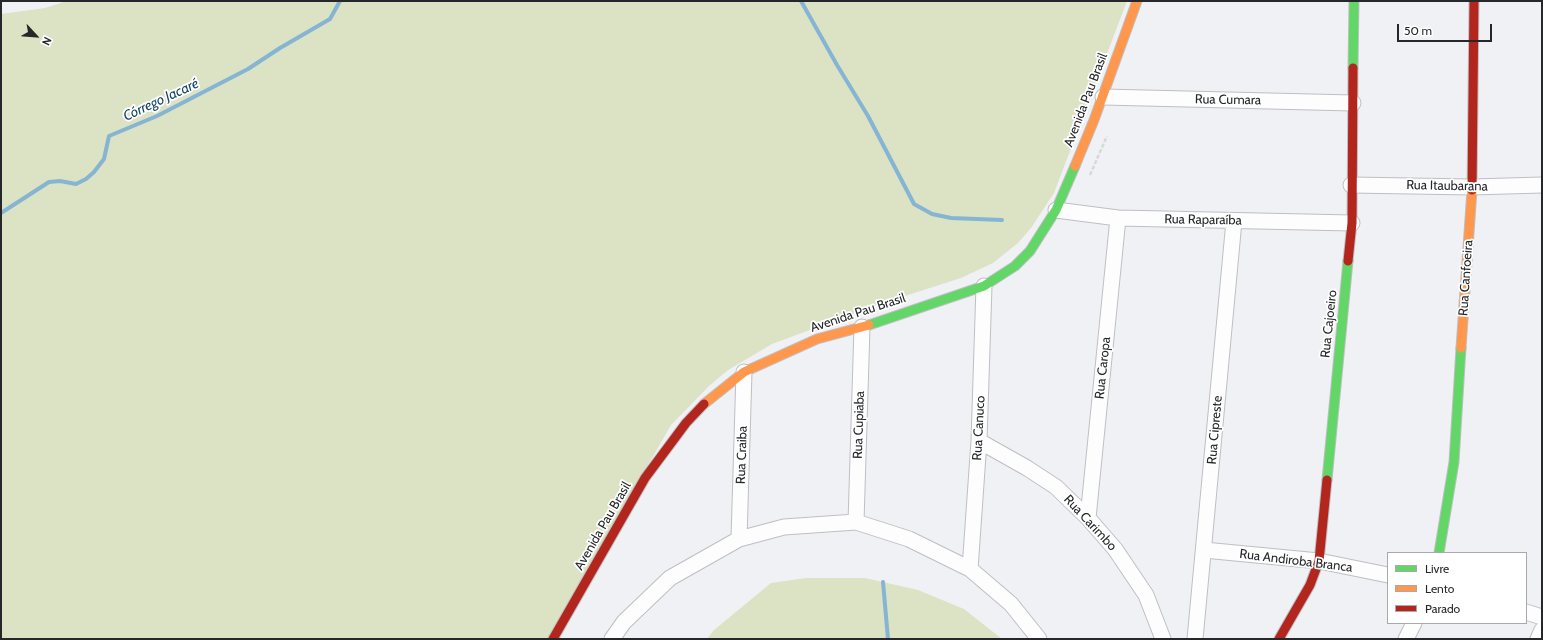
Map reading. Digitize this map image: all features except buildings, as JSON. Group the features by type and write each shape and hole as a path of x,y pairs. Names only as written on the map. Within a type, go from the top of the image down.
{"street":[{"name":"Avenida Pau Brasil","path":"553,639 645,478 686,424 712,396 744,372 817,339 862,327 984,286 1015,266 1030,251 1056,210 1103,97 1137,1"},
{"name":"Rua Cajoeiro","path":"1279,639 1310,585 1319,561 1352,223 1351,185 1354,1"},
{"name":"Rua Canfoeira","path":"1439,552 1454,462 1472,187 1474,1"},
{"name":"Rua Cumara","path":"1103,97 1353,103"},
{"name":"Rua Itaubarana","path":"1351,185 1472,187 1542,185"},
{"name":"Rua Raparaíba","path":"1056,210 1118,218 1352,223"},
{"name":"Rua Caropa","path":"1088,518 1118,218"},
{"name":"Rua Cipreste","path":"1195,639 1234,221"},
{"name":"Rua Canuco","path":"970,569 979,441 984,286"},
{"name":"Rua Cupiaba","path":"856,522 862,327"},
{"name":"Rua Craiba","path":"739,539 744,372"},
{"name":"Rua Carimbo","path":"979,441 1027,468 1050,484 1088,518 1115,548 1146,595 1163,639"},
{"path":"612,639 624,622 670,578 739,539 784,527 856,522 910,538 970,569 1011,604 1039,639"},
{"name":"Rua Andiroba Branca","path":"1204,550 1319,561 1387,575"},
{"path":"1527,612 1542,617"},
{"path":"1406,639 1414,624"},
{"path":"1538,639 1542,630"}],"green space":[{"path":"67,1 1127,1 1054,193 1031,228 1018,243 993,263 961,278 883,303 772,344 728,370 709,386 671,425 548,639 1,639 1,14 45,8"},
{"path":"806,578 865,578 918,590 964,609 1002,639 707,639 714,630 771,583"}],"waterway":[{"name":"Córrego Jacaré","path":"1,213 49,182 60,181 76,184 86,179 94,172 104,159 109,136 157,116 248,69 280,48 330,19 340,1"},
{"path":"801,1 868,116 914,204 932,214 951,218 1002,220"},
{"path":"883,582 888,639"}],"traffic: fast":[{"path":"1353,68 1354,1"},
{"path":"869,325 984,286 1015,266 1030,251 1056,210 1075,166"},
{"path":"1327,480 1348,261"},
{"path":"1439,552 1454,462 1461,348"}],"traffic: slow":[{"path":"1075,166 1094,120 1137,1"},
{"path":"1461,348 1472,190"},
{"path":"704,404 744,372 817,339 869,325"}],"traffic: jam":[{"path":"1472,190 1474,1"},
{"path":"1348,261 1352,223 1353,68"},
{"path":"553,639 645,478 686,423 704,404"},
{"path":"1279,639 1310,585 1319,561 1327,480"}]}
